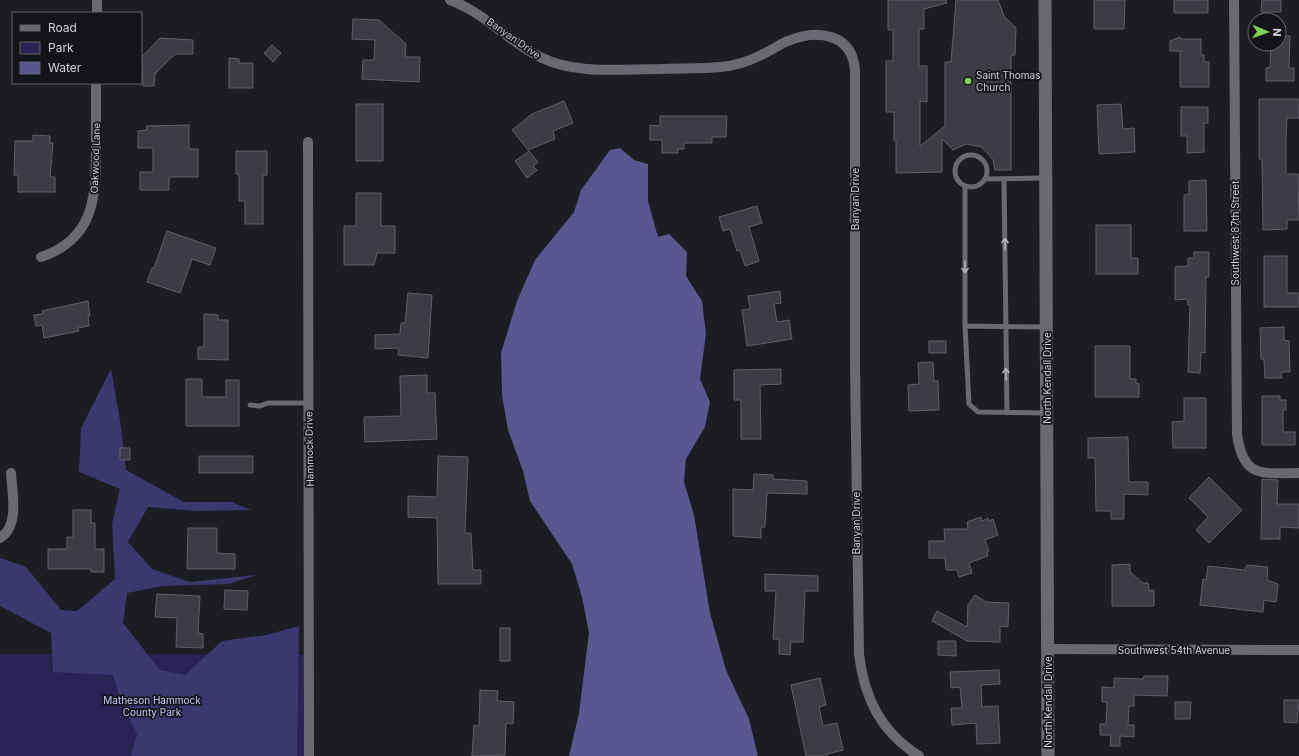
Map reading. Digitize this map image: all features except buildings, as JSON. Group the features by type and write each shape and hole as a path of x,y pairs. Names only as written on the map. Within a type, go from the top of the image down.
{"street":[{"path":"97,0 97,12"},
{"name":"Banyan Drive","path":"450,0 486,18 511,38 539,57 581,68 720,68 758,56 787,41 811,35 830,36 841,42 850,51 855,70 855,380 859,654 864,686 875,710 894,738 919,756"},
{"name":"North Kendall Drive","path":"1045,0 1044,178 1047,413 1048,756"},
{"name":"Southwest 87th Street","path":"1234,0 1235,420 1238,446 1246,464 1259,472 1299,473"},
{"name":"Oakwood Lane","path":"41,257 65,247 82,227 92,207 96,178 96,84"},
{"name":"Hammock Drive","path":"308,142 309,756"},
{"path":"1,538 8,531 12,521 11,473"},
{"name":"Southwest 54th Avenue","path":"1048,649 1299,650"}],"lane":[{"path":"965,156 976,156 981,158 987,168 985,179 978,185 965,186 957,179 955,174 957,163 965,156"},
{"path":"985,179 1044,178"},
{"path":"1004,179 1007,413"},
{"path":"965,186 965,326 969,404 978,412 1047,413"},
{"path":"965,326 1046,327"},
{"path":"250,405 260,406 268,403 308,403"}],"green space":[{"path":"111,369 120,420 126,470 184,502 232,502 251,510 196,511 148,507 128,542 152,569 190,582 256,575 229,584 163,586 127,593 123,623 160,670 185,675 222,641 266,635 299,626 297,756 131,756 137,734 122,703 113,675 53,672 51,633 0,606 0,558 26,567 61,610 77,611 115,579 112,524 120,489 79,472 81,428"},
{"name":"Matheson Hammock County Park","path":"0,654 305,655 304,756 0,756"}],"water":[{"path":"620,148 634,160 648,164 648,201 658,237 669,234 687,252 686,276 702,301 706,334 700,379 710,402 705,427 686,459 684,482 694,515 710,613 726,670 749,719 758,756 569,756 579,713 589,633 582,597 572,564 530,501 523,471 508,430 502,395 501,353 517,301 535,260 574,212 581,190 610,150"}],"place":[{"name":"Saint Thomas Church","path":"968,81"}]}
